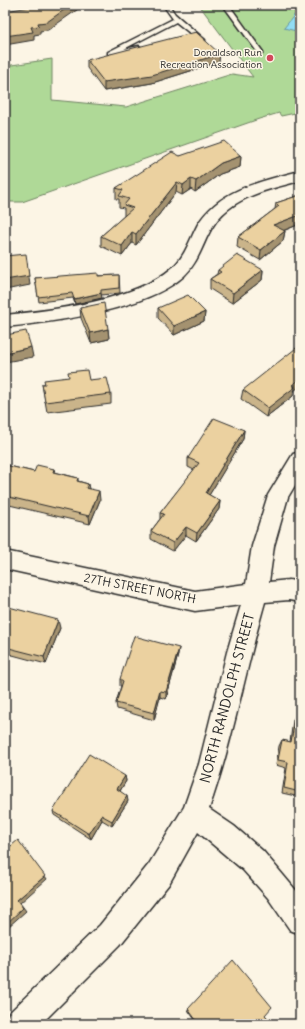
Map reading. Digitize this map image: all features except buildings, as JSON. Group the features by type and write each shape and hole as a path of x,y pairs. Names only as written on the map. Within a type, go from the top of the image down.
{"street":[{"path":"5,321 40,318 112,302 168,280 179,271 192,254 206,224 225,204 262,185 300,176"},
{"name":"NORTH RANDOLPH STREET","path":"20,1024 110,934 159,874 194,814 212,764 239,652 256,593 263,546 278,495 300,460"},
{"name":"27TH STREET NORTH","path":"5,560 195,601 289,590 300,592"},
{"path":"194,814 219,829 252,858 290,903 300,920"}],"lane":[{"path":"166,5 192,35 203,41"},
{"path":"226,5 260,52"},
{"path":"146,46 110,53 177,19"}],"green space":[{"path":"199,5 300,5 300,112 281,116 279,113 259,119 22,202 5,202 5,66 52,59 52,100 126,107 232,74 253,77"}],"water":[{"path":"300,8 300,32 284,28"}],"place":[{"name":"Donaldson Run Recreation Association","path":"270,58"}]}
